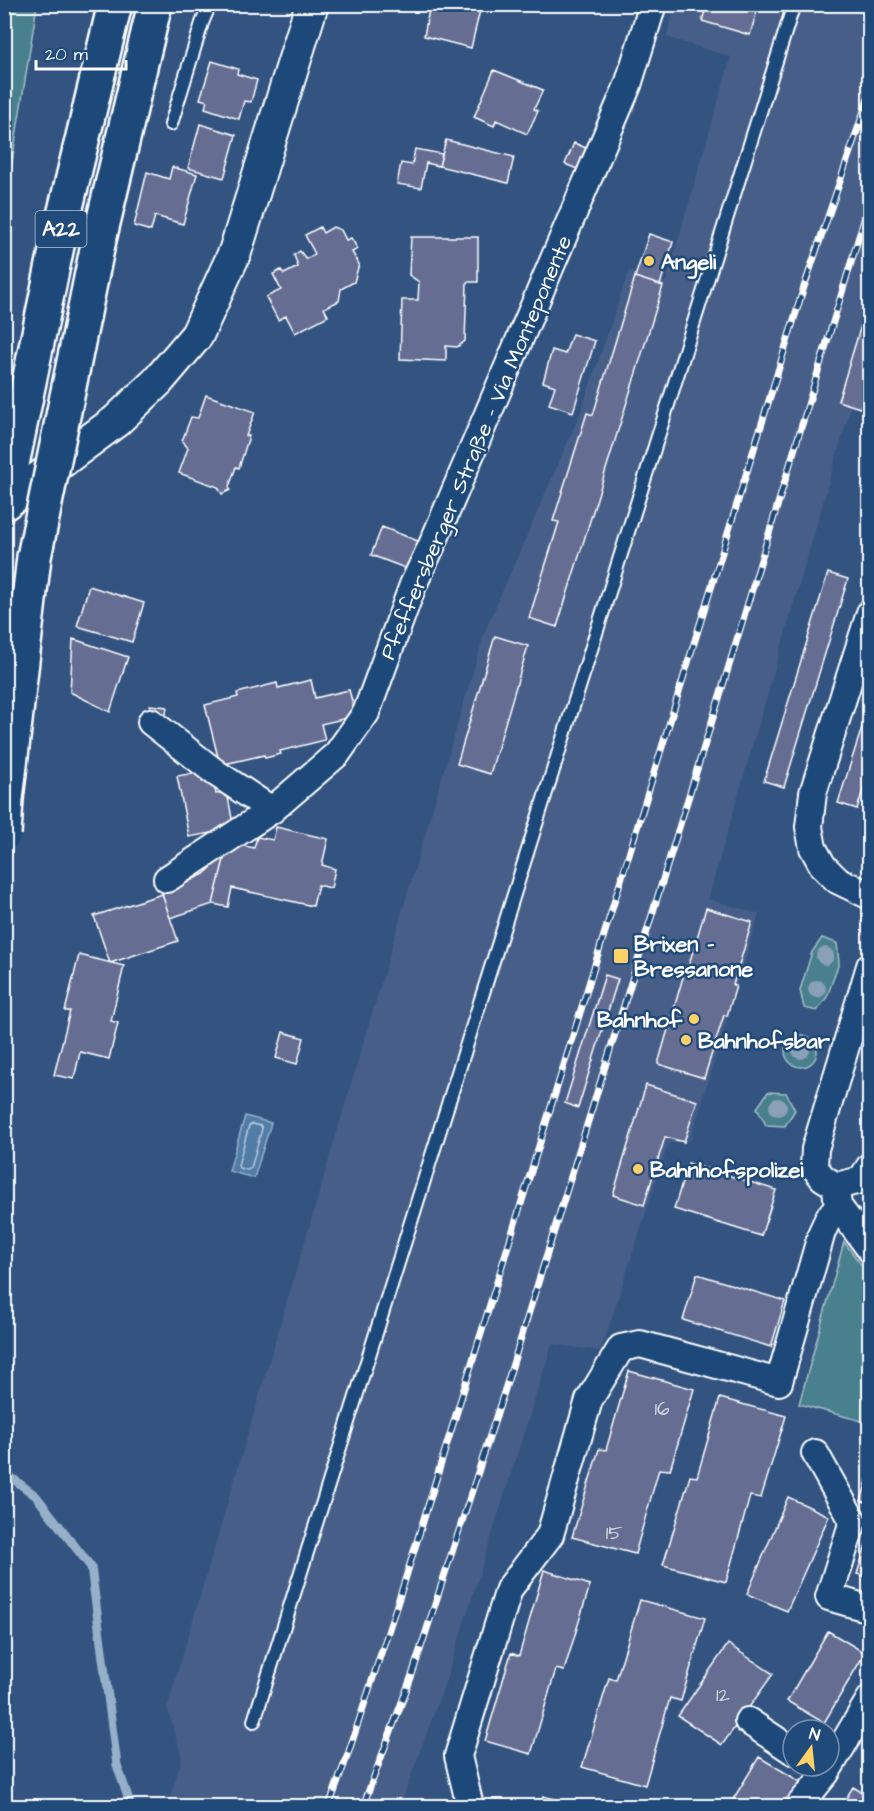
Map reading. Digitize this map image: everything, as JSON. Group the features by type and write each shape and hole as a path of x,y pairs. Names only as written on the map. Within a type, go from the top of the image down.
{"highway":[{"name":"A22","path":"4,503 59,236 115,4"},
{"name":"A22","path":"4,834 34,557 98,244 155,4"}],"street":[{"path":"4,503 116,421 158,381 197,335 236,252 312,4"},
{"name":"Pfeffersberger Straße - Via Monteponente","path":"167,879 272,810 337,754 366,713 412,585 432,544 628,85 653,4"},
{"path":"870,613 813,793 809,827 813,848 823,866 837,880 870,896"},
{"path":"151,723 216,773 272,810"},
{"path":"870,966 815,1149 814,1167 837,1196 870,1249"},
{"path":"470,1806 458,1756 509,1589 550,1535 589,1400 621,1348 640,1344 779,1382 822,1232 837,1196 848,1185 861,1180 870,1166"},
{"path":"815,1453 853,1521 829,1597 870,1609"},
{"path":"841,1740 870,1699"},
{"path":"748,1721 781,1743"},
{"path":"799,1806 815,1778"}],"lane":[{"path":"171,124 210,4"},
{"path":"254,1721 794,4"}],"shaded area":[{"path":"676,5 869,5 869,344 708,899 759,914 690,1140 668,1144 601,1351 552,1344 444,1686 400,1806 167,1806 182,1758 167,1708 485,631 580,414 629,271 666,282 731,57 666,37"}],"green space":[{"path":"4,5 37,5 5,206"},
{"path":"822,938 837,943 839,963 827,997 817,1011 804,1008 800,990 812,952"},
{"path":"801,1035 812,1040 817,1051 812,1062 801,1067 790,1062 785,1051 790,1040"},
{"path":"768,1092 786,1093 795,1110 785,1126 766,1125 757,1108"},
{"path":"844,1242 869,1275 869,1423 799,1404"}],"water":[{"path":"245,1116 271,1123 254,1178 229,1171"}],"building":[{"path":"430,4 481,6 471,48 424,36"},
{"path":"707,4 759,4 750,35 702,21"},
{"path":"212,61 238,69 237,74 257,80 251,102 244,101 239,119 205,108 207,101 200,99"},
{"path":"494,70 543,90 534,109 538,111 527,134 496,120 494,126 474,117"},
{"path":"200,124 236,135 224,178 188,168"},
{"path":"446,140 514,157 508,183 439,166"},
{"path":"574,143 586,148 577,169 565,164"},
{"path":"415,149 442,154 439,166 426,163 421,188 397,184 401,163 412,165"},
{"path":"172,167 197,174 183,224 155,216 151,231 134,226 147,172 169,179"},
{"path":"320,227 323,233 333,227 341,230 346,240 351,238 358,249 352,252 359,264 354,282 341,289 339,301 324,308 328,316 295,333 286,316 278,320 266,297 281,290 273,274 281,270 284,274 298,267 294,255 300,251 306,259 315,254 305,235"},
{"path":"649,234 673,242 660,285 635,277"},
{"path":"411,237 478,237 478,282 467,282 465,341 457,347 446,346 446,361 400,359 402,300 418,300 419,282 409,275"},
{"path":"635,277 663,286 557,627 529,618 559,522 553,521 587,413 593,415"},
{"path":"870,296 870,377 860,408 838,401"},
{"path":"572,334 595,341 573,412 549,404 555,386 543,382 552,350 565,354"},
{"path":"206,395 255,412 246,436 249,436 239,468 236,467 230,490 222,494 218,487 179,473 188,448 182,441 191,417 198,418"},
{"path":"382,527 423,543 413,571 371,555"},
{"path":"828,573 848,579 784,787 764,781"},
{"path":"89,586 144,603 132,642 77,626"},
{"path":"495,636 528,646 490,774 457,764"},
{"path":"73,639 128,657 110,712 70,692"},
{"path":"311,680 315,698 349,690 356,716 321,724 325,740 280,751 281,754 265,758 264,755 220,765 205,705 238,697 237,693 277,683 278,688"},
{"path":"870,702 870,768 857,809 838,803"},
{"path":"150,705 167,707 165,720 148,718"},
{"path":"200,772 202,782 213,780 216,794 227,792 234,829 189,837 177,776"},
{"path":"276,827 328,839 322,865 335,869 331,888 318,885 313,906 232,888 228,907 213,904 225,855 239,845 254,848 257,837 273,840"},
{"path":"225,855 213,904 170,918 162,894 204,874"},
{"path":"162,894 178,941 110,963 94,916"},
{"path":"706,908 752,922 733,985 736,986 727,1016 724,1015 704,1078 658,1064 685,970 687,971"},
{"path":"79,955 124,966 111,1021 118,1023 109,1059 80,1052 74,1079 54,1075 70,1011 65,1011"},
{"path":"605,975 618,979 578,1108 565,1103"},
{"path":"283,1032 304,1038 297,1064 276,1058"},
{"name":"Bahnhofspolizei","path":"646,1085 697,1101 684,1142 665,1137 644,1205 613,1195"},
{"path":"688,1163 776,1190 761,1236 674,1209"},
{"path":"697,1274 785,1301 771,1347 683,1320"},
{"path":"629,1371 694,1389 670,1470 659,1469 635,1554 572,1537 599,1449 606,1450"},
{"path":"720,1398 786,1416 761,1498 750,1496 726,1582 663,1565 690,1476 697,1477"},
{"path":"870,1471 870,1503 861,1501"},
{"path":"788,1497 829,1516 787,1611 747,1594"},
{"path":"870,1532 870,1578 857,1574"},
{"path":"544,1570 590,1585 564,1671 556,1669 531,1754 485,1741 511,1653 519,1656"},
{"path":"640,1600 705,1618 681,1701 670,1698 645,1785 582,1767 609,1678 616,1680"},
{"path":"828,1631 865,1653 827,1718 816,1718 787,1701"},
{"path":"728,1644 773,1674 722,1745 678,1716"},
{"path":"759,1757 781,1770 781,1778 794,1778 809,1787 795,1806 729,1806"},
{"path":"853,1787 868,1796 870,1794 870,1806 841,1806"},
{"path":"543,1796 582,1806 540,1806"}],"waterway":[{"path":"4,1472 36,1496 91,1567 117,1765 131,1806"}],"railway":[{"path":"329,1806 405,1580 803,290 870,93"},
{"path":"363,1806 412,1675 507,1383 721,692 870,200"}],"place":[{"name":"Angeli","path":"649,261"},
{"name":"Brixen - Bressanone","path":"621,956"},
{"name":"Bahnhof","path":"694,1019"},
{"name":"Bahnhofsbar","path":"686,1040"},
{"name":"Bahnhofspolizei","path":"638,1169"}]}
